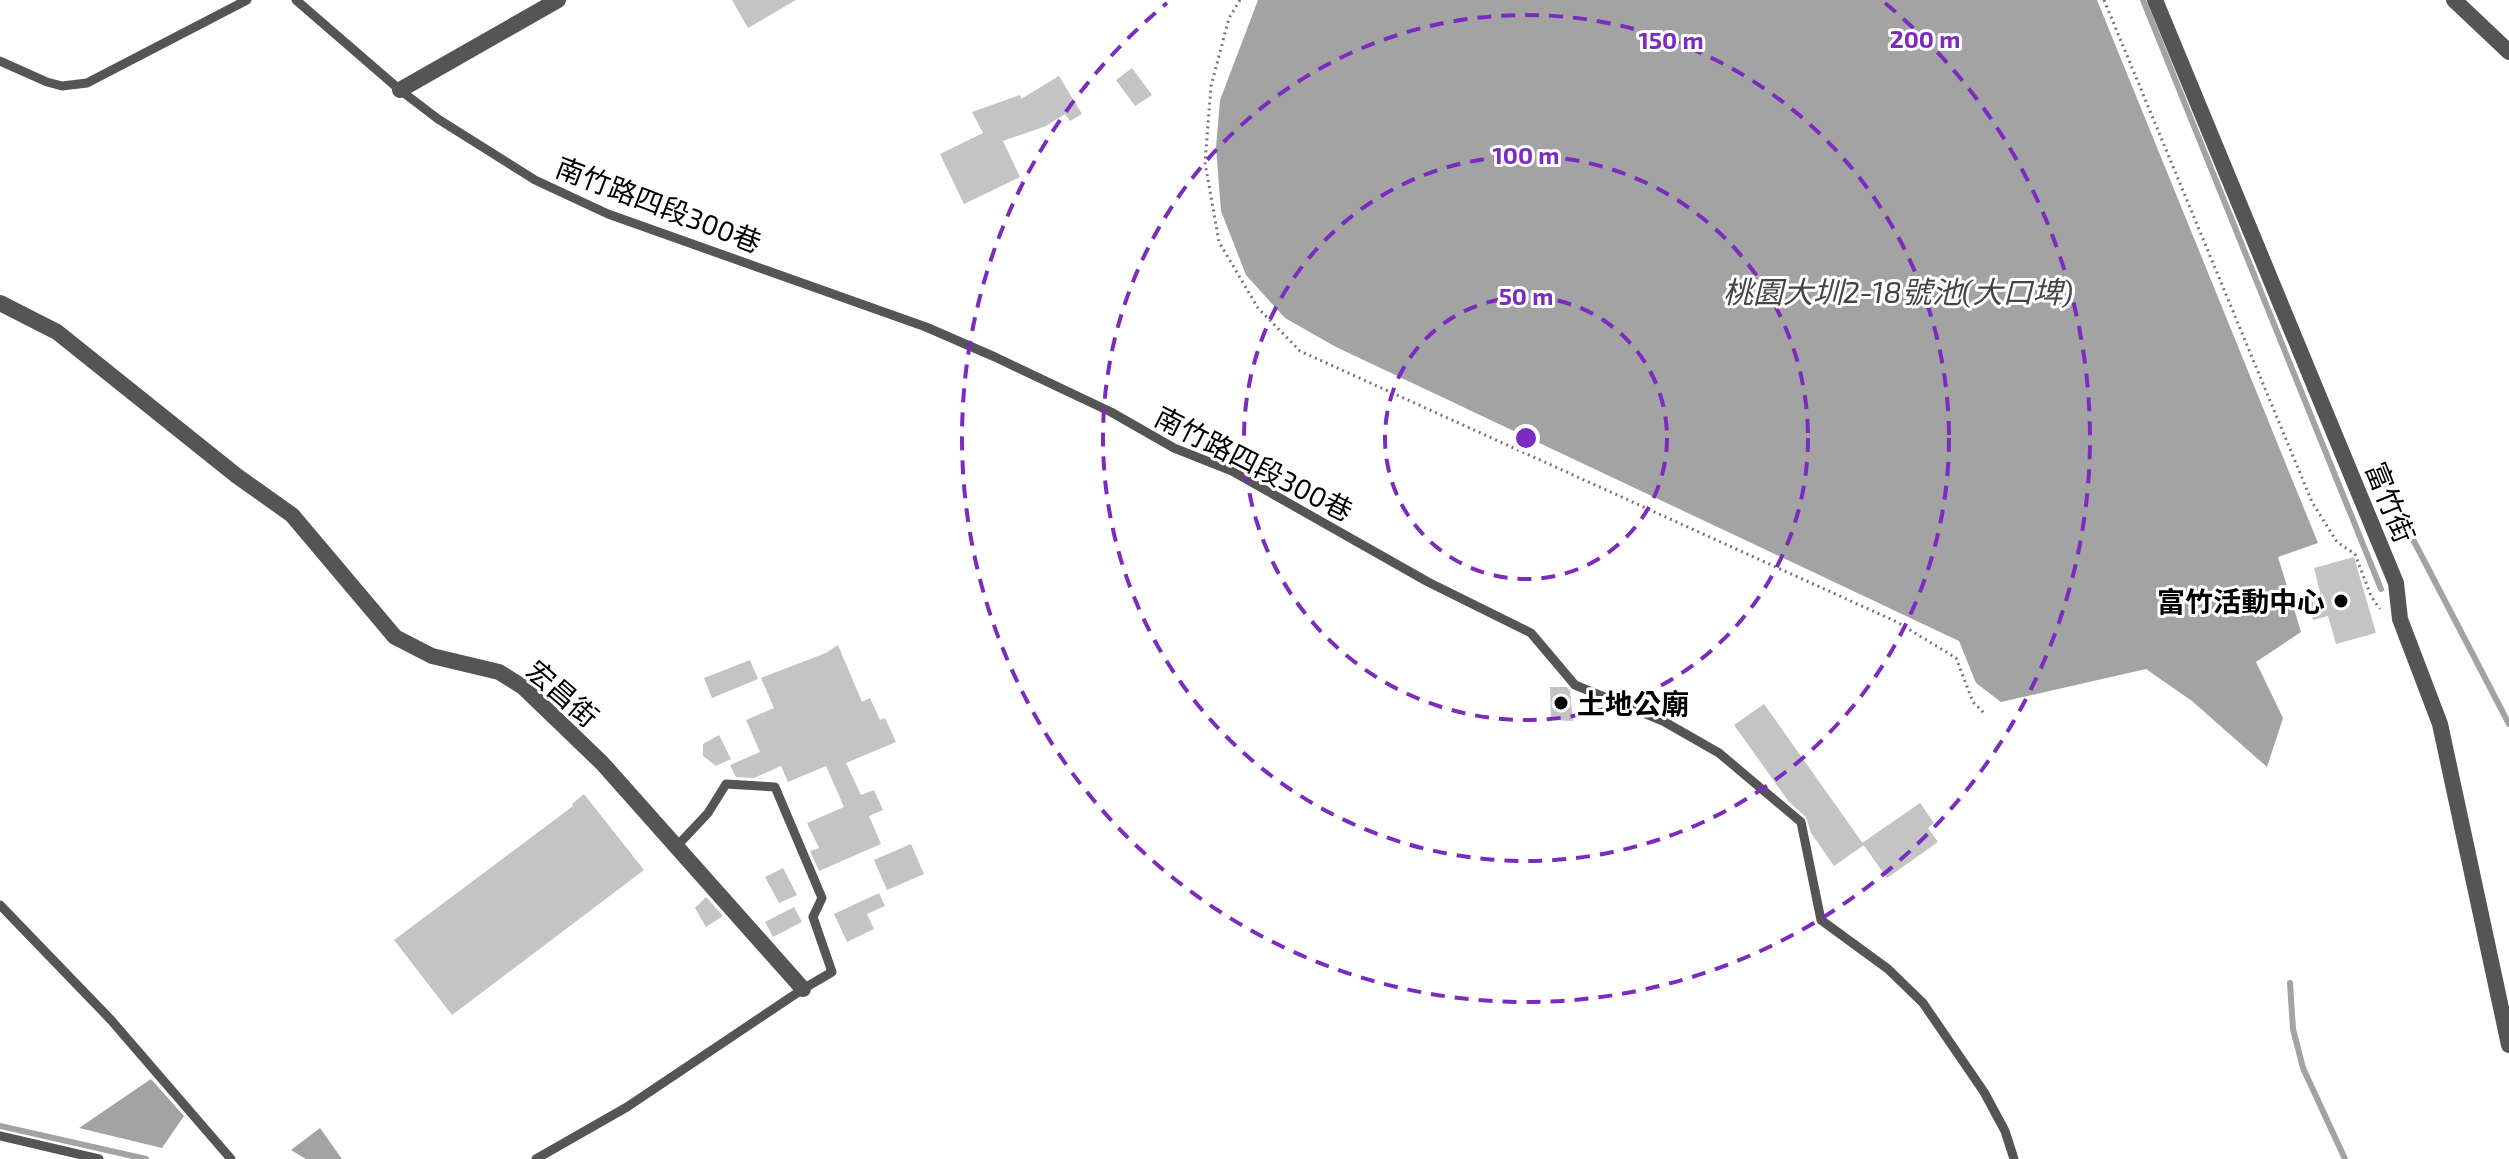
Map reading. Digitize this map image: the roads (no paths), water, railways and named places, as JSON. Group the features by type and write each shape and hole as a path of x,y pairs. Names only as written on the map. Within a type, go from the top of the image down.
{"street":[{"path":"400,90 558,0"},
{"name":"富竹街","path":"2155,0 2396,583 2400,619 2440,724 2509,1045"},
{"path":"2454,0 2509,52"},
{"name":"宏昌街","path":"0,303 57,332 237,476 292,515 395,637 432,656 499,672 523,687 602,763 803,989"}],"lane":[{"path":"0,61 62,86 87,83 247,0"},
{"name":"南竹路四段300巷","path":"296,0 438,119 535,180 608,214 926,327 1111,412 1174,448 1232,471 1428,582 1531,633 1575,685 1663,721 1719,753 1801,822 1821,920 1888,969 1923,1003 1984,1092 2005,1131 2014,1159"},
{"path":"536,1159 627,1107 832,972 813,917 822,898 775,787 726,784 708,813 677,846"},
{"path":"0,905 111,1020 231,1159"},
{"path":"0,1136 99,1159"}],"water":[{"name":"桃園大圳2-18號池(大口埤)","path":"1258,0 2097,0 2318,543 2278,557 2301,632 2256,662 2283,718 2267,767 2192,701 2146,669 2001,702 1976,683 1959,641 1336,347 1285,318 1246,275 1221,211 1216,148 1220,100"},
{"path":"151,1079 184,1116 162,1148 79,1128"},
{"path":"320,1128 342,1159 306,1159 291,1150"}],"waterway":[{"path":"2143,0 2381,589"},
{"path":"2378,480 2391,491 2405,524 2509,724"},
{"path":"2290,983 2293,1029 2303,1068 2345,1159"},
{"path":"0,1126 146,1159"}],"place":[{"name":"富竹活動中心","path":"2341,601"},
{"name":"土地公廟","path":"1561,703"}]}
